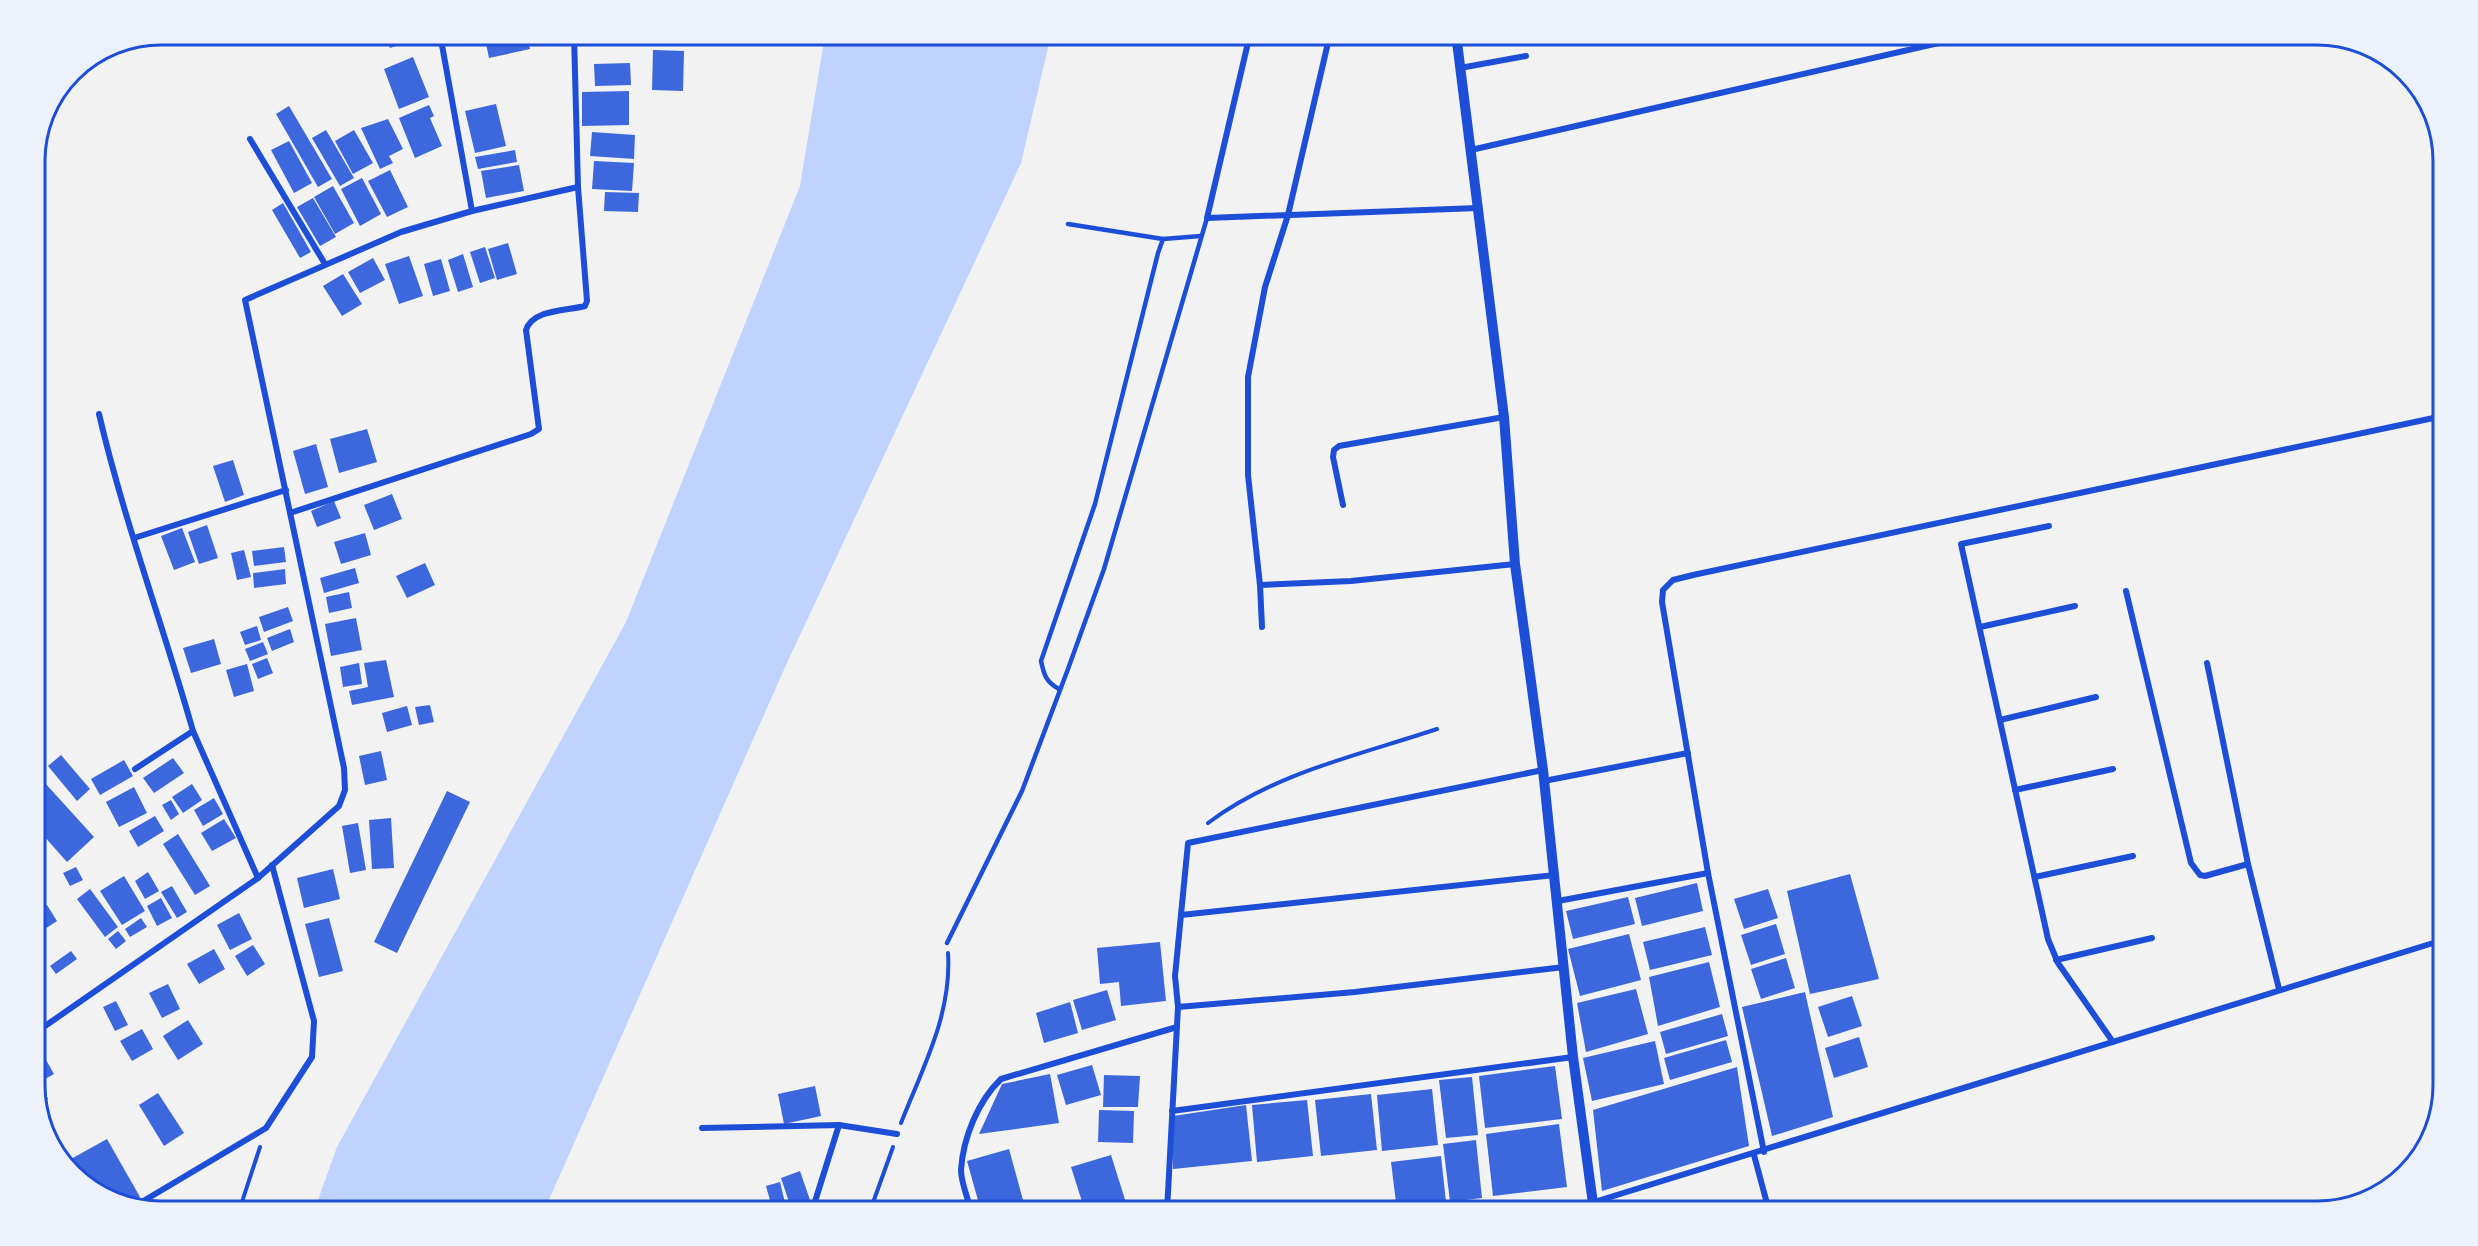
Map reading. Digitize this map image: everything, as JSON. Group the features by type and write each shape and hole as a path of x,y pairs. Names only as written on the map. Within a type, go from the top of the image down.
{"street":[{"path":"442,45 472,211"},
{"path":"290,513 531,434 539,429 526,330 529,322 537,316 585,306 578,188 574,45"},
{"path":"1247,45 1208,218 1478,208"},
{"path":"1262,627 1260,585 1248,475 1247,391 1265,288 1288,215 1327,45"},
{"path":"1457,45 1504,417 1515,564 1544,775 1573,1058 1592,1201"},
{"path":"1471,150 1930,45"},
{"path":"1460,68 1526,56"},
{"path":"250,139 326,264"},
{"path":"45,1026 258,878 339,806 345,790 344,768 245,300 402,232 472,211 578,188"},
{"path":"99,414 112,468 193,731 258,878"},
{"path":"1343,505 1333,457 1334,450 1344,443 1504,417"},
{"path":"1764,1152 1708,873 1662,603 1663,590 1673,580 2433,418"},
{"path":"134,538 286,490"},
{"path":"2049,526 1961,544 2048,939 2056,960 2113,1042"},
{"path":"1260,585 1351,581 1515,564"},
{"path":"2126,591 2191,863 2200,875 2205,876 2248,864"},
{"path":"1980,627 2075,606"},
{"path":"2207,663 2248,864 2279,989"},
{"path":"2000,720 2096,697"},
{"path":"135,769 193,731"},
{"path":"1168,1201 1178,1007 1175,976 1188,843 1544,775 1688,753"},
{"path":"2015,790 2113,769"},
{"path":"2035,877 2133,856"},
{"path":"145,1200 266,1128 312,1057 314,1021 272,865"},
{"path":"1558,901 1708,873"},
{"path":"1181,915 1555,875"},
{"path":"2056,960 2152,938"},
{"path":"1612,1201 2279,989 2433,943"},
{"path":"1178,1007 1355,992 1564,967"},
{"path":"968,1201 962,1175 963,1156 975,1116 992,1088 1001,1079 1177,1027"},
{"path":"1172,1111 1573,1058"},
{"path":"815,1201 839,1125"},
{"path":"702,1128 839,1125 897,1134"},
{"path":"1754,1155 1766,1201"}],"lane":[{"path":"947,943 1022,791 1107,557 1208,218"},
{"path":"1068,224 1163,239 1201,236"},
{"path":"1059,689 1049,684 1044,676 1041,661 1095,504 1163,239"}],"path":[{"path":"1188,843 1208,823 1235,803 1263,789 1437,729"},
{"path":"874,1201 945,1009 949,978 947,943"},
{"path":"242,1201 266,1128"}],"water":[{"path":"823,45 1049,45 1021,163 786,665 548,1201 318,1201 337,1147 626,622 800,186"}],"building":[{"path":"486,45 529,45 530,49 489,58"},
{"path":"653,50 684,51 683,91 652,90"},
{"path":"413,57 429,97 399,109 384,69"},
{"path":"630,63 631,85 595,86 594,64"},
{"path":"629,91 629,125 582,126 582,92"},
{"path":"496,104 506,146 475,153 465,111"},
{"path":"429,105 434,116 430,118 442,146 415,158 399,118"},
{"path":"289,106 332,179 318,187 276,114"},
{"path":"388,119 403,149 389,156 393,163 380,169 361,128"},
{"path":"326,130 354,178 340,186 312,138"},
{"path":"354,130 373,163 353,174 335,141"},
{"path":"592,132 635,135 634,159 590,156"},
{"path":"289,141 312,183 294,193 271,150"},
{"path":"515,150 517,162 478,169 475,157"},
{"path":"594,161 634,163 632,191 592,189"},
{"path":"519,165 524,191 486,198 481,171"},
{"path":"390,170 408,207 387,217 368,181"},
{"path":"362,178 381,214 360,226 341,189"},
{"path":"333,186 354,223 335,234 314,197"},
{"path":"605,192 639,193 638,212 604,211"},
{"path":"313,198 336,237 320,246 297,207"},
{"path":"283,203 311,252 300,258 272,210"},
{"path":"508,243 517,274 497,280 488,249"},
{"path":"485,247 495,278 480,283 470,252"},
{"path":"463,254 473,287 458,292 448,260"},
{"path":"409,256 423,296 399,304 385,264"},
{"path":"373,258 385,280 360,293 348,272"},
{"path":"441,259 450,291 433,296 424,264"},
{"path":"343,274 362,304 342,316 323,286"},
{"path":"367,429 377,462 339,473 330,439"},
{"path":"316,444 328,487 305,494 293,451"},
{"path":"233,460 244,495 225,502 213,466"},
{"path":"392,494 402,519 374,530 364,505"},
{"path":"334,501 341,518 317,527 311,511"},
{"path":"207,525 218,558 199,564 188,532"},
{"path":"182,528 195,562 174,570 161,536"},
{"path":"365,533 371,555 341,564 334,542"},
{"path":"284,547 286,562 254,566 252,551"},
{"path":"244,550 251,577 237,580 231,553"},
{"path":"425,563 435,585 407,598 396,576"},
{"path":"355,568 359,583 324,593 320,578"},
{"path":"285,569 286,584 254,588 253,573"},
{"path":"349,592 352,608 329,613 326,597"},
{"path":"288,607 293,621 264,632 259,617"},
{"path":"356,618 362,650 331,656 325,624"},
{"path":"257,626 261,640 245,645 240,632"},
{"path":"290,629 294,642 272,651 267,638"},
{"path":"214,639 221,664 191,673 183,648"},
{"path":"263,642 268,654 250,661 245,649"},
{"path":"267,658 273,673 258,679 252,664"},
{"path":"386,660 394,697 352,705 349,691 368,687 364,663"},
{"path":"359,663 362,684 343,687 340,667"},
{"path":"247,664 254,691 234,697 226,670"},
{"path":"430,705 434,722 419,725 415,707"},
{"path":"407,706 412,725 387,732 382,713"},
{"path":"381,751 387,780 365,785 359,756"},
{"path":"61,755 90,789 77,801 48,766"},
{"path":"173,758 184,773 154,793 143,778"},
{"path":"124,760 133,776 100,795 91,779"},
{"path":"45,783 94,837 67,862 45,837"},
{"path":"192,784 202,800 183,813 172,797"},
{"path":"134,787 147,813 119,827 106,802"},
{"path":"447,791 470,802 397,953 374,942"},
{"path":"214,798 223,814 203,826 194,810"},
{"path":"171,800 179,814 171,820 162,805"},
{"path":"155,816 164,831 138,847 129,831"},
{"path":"391,818 394,868 372,869 369,820"},
{"path":"224,819 236,838 212,851 201,833"},
{"path":"358,823 366,870 350,873 342,826"},
{"path":"178,834 210,886 195,895 163,844"},
{"path":"76,867 83,880 70,886 63,873"},
{"path":"333,869 340,899 304,908 297,878"},
{"path":"148,872 159,891 145,899 135,881"},
{"path":"1850,874 1879,979 1810,994 1787,891"},
{"path":"124,876 145,911 122,925 100,891"},
{"path":"1697,883 1703,911 1642,926 1635,898"},
{"path":"172,886 187,912 177,918 161,892"},
{"path":"90,889 118,927 105,937 77,899"},
{"path":"1768,889 1778,918 1744,929 1734,899"},
{"path":"1628,897 1635,924 1573,939 1566,911"},
{"path":"161,898 172,918 157,926 147,906"},
{"path":"47,905 57,921 45,929 45,906"},
{"path":"239,913 252,939 230,950 217,925"},
{"path":"141,918 147,927 130,937 125,929"},
{"path":"329,918 343,971 319,977 305,924"},
{"path":"1776,924 1785,954 1751,965 1741,935"},
{"path":"1705,927 1712,955 1650,970 1643,942"},
{"path":"118,931 126,941 116,949 108,939"},
{"path":"1629,934 1641,980 1580,996 1568,949"},
{"path":"1160,942 1166,1001 1121,1006 1119,982 1100,984 1097,948"},
{"path":"253,945 265,964 247,976 235,956"},
{"path":"214,949 225,969 199,984 187,964"},
{"path":"71,951 77,959 56,974 50,966"},
{"path":"1786,958 1795,988 1761,999 1751,969"},
{"path":"1709,962 1720,1007 1658,1026 1649,977"},
{"path":"168,984 180,1009 162,1018 149,993"},
{"path":"1636,989 1648,1034 1586,1052 1577,1003"},
{"path":"1107,990 1116,1020 1082,1030 1073,1000"},
{"path":"1805,992 1833,1117 1772,1136 1742,1007"},
{"path":"1852,996 1862,1026 1828,1037 1818,1007"},
{"path":"116,1001 128,1025 115,1031 103,1007"},
{"path":"1070,1002 1078,1033 1044,1043 1036,1013"},
{"path":"1722,1014 1728,1036 1666,1054 1660,1032"},
{"path":"188,1020 203,1044 178,1060 163,1036"},
{"path":"142,1029 153,1049 132,1061 120,1041"},
{"path":"1859,1037 1868,1067 1834,1078 1825,1048"},
{"path":"1726,1040 1732,1062 1670,1080 1664,1058"},
{"path":"1655,1041 1664,1084 1592,1101 1583,1058"},
{"path":"45,1058 54,1074 45,1079"},
{"path":"1092,1065 1101,1095 1066,1105 1057,1075"},
{"path":"1555,1066 1562,1119 1485,1128 1479,1076"},
{"path":"1737,1067 1749,1146 1602,1191 1593,1110"},
{"path":"1050,1074 1059,1123 979,1134 1002,1084"},
{"path":"1104,1075 1140,1076 1138,1107 1103,1107"},
{"path":"1472,1077 1478,1135 1446,1138 1439,1080"},
{"path":"815,1086 821,1116 784,1124 778,1094"},
{"path":"1432,1089 1438,1145 1382,1151 1377,1095"},
{"path":"158,1093 184,1133 164,1146 139,1105"},
{"path":"1371,1094 1377,1150 1321,1156 1315,1100"},
{"path":"1307,1100 1313,1156 1257,1162 1252,1105"},
{"path":"1246,1105 1252,1161 1173,1169 1173,1116"},
{"path":"1099,1110 1134,1111 1133,1143 1098,1142"},
{"path":"1559,1124 1567,1187 1493,1196 1486,1134"},
{"path":"107,1139 140,1197 137,1199 123,1195 96,1182 71,1159"},
{"path":"1476,1140 1482,1198 1450,1201 1443,1144"},
{"path":"1009,1149 1023,1201 978,1201 967,1161"},
{"path":"1111,1155 1125,1201 1082,1201 1071,1167"},
{"path":"1441,1156 1446,1201 1396,1201 1391,1162"},
{"path":"800,1171 810,1201 789,1201 781,1178"},
{"path":"780,1182 785,1201 770,1201 766,1186"}]}
